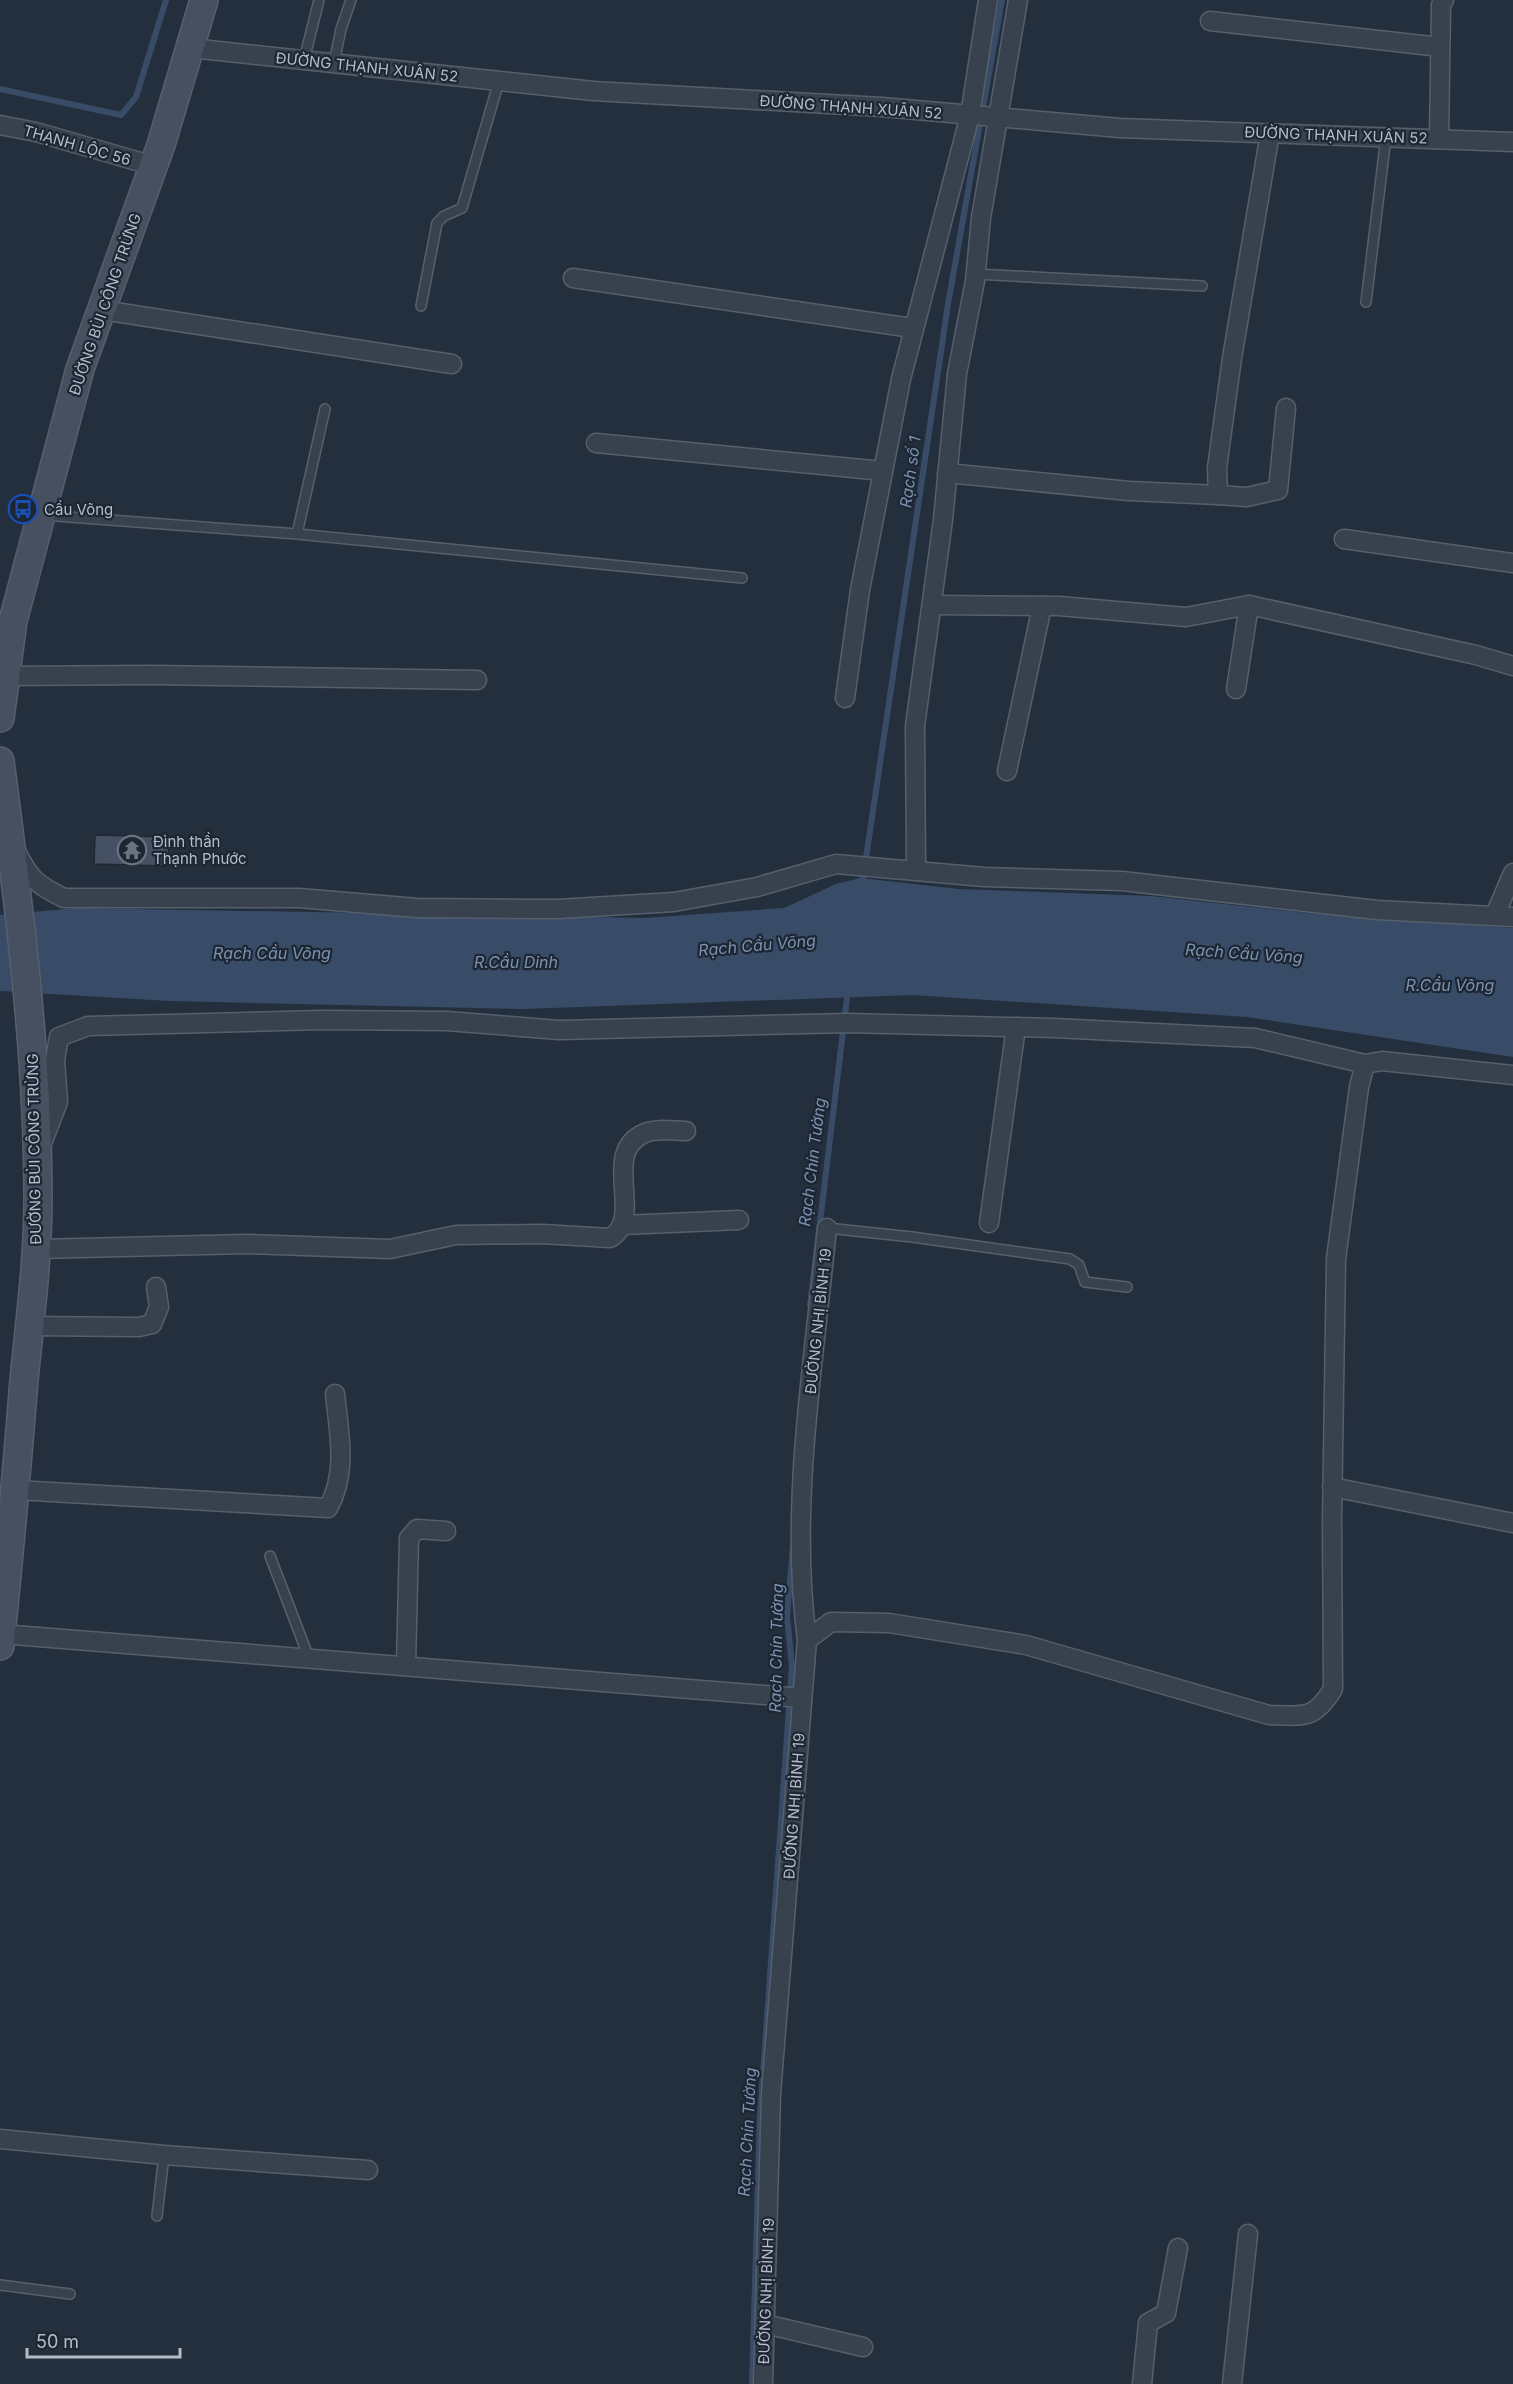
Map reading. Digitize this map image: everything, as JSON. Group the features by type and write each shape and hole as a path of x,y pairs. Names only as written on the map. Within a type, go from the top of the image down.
{"street":[{"name":"ĐƯỜNG BÙI CÔNG TRỪNG","path":"0,718 7,620 41,515 80,369 154,166 204,0"},
{"path":"845,698 860,590 912,328 970,115 988,0"},
{"path":"916,870 915,726 932,605 957,374 976,274 981,218 1018,0"},
{"path":"1439,139 1441,5 1444,0"},
{"path":"1210,21 1440,47"},
{"name":"ĐƯỜNG THẠNH XUÂN 52","path":"190,48 593,91 870,107 1120,128 1513,142"},
{"name":"THẠNH LỘC 56","path":"0,125 36,132 154,166"},
{"path":"1218,495 1217,468 1232,358 1270,133"},
{"path":"573,278 912,328"},
{"path":"102,310 452,364"},
{"path":"947,473 1129,491 1247,497 1278,490 1287,408"},
{"path":"596,443 883,471"},
{"path":"1344,539 1513,563"},
{"path":"932,605 1042,606 1186,617 1249,605 1476,655 1513,666"},
{"path":"1236,689 1249,605"},
{"path":"1007,771 1042,606"},
{"path":"3,677 152,675 477,680"},
{"name":"ĐƯỜNG BÙI CÔNG TRỪNG","path":"0,760 18,891 30,1016 37,1158 37,1249 16,1490 5,1551 1,1640"},
{"path":"10,841 29,877 42,888 64,898 299,898 417,908 558,909 674,902 757,887 836,864 984,877 1122,881 1377,910 1513,917"},
{"path":"1495,915 1513,873"},
{"path":"37,1158 58,1102 55,1060 58,1037 88,1026 322,1020 447,1021 559,1030 838,1023 1016,1027 1256,1038 1365,1064 1382,1061 1513,1075"},
{"path":"989,1223 1016,1027"},
{"path":"807,1640 831,1622 889,1623 1026,1645 1269,1715 1301,1716 1321,1708 1333,1689 1332,1487 1336,1259 1359,1088 1365,1064"},
{"path":"37,1249 246,1244 390,1249 456,1235 542,1234 610,1238 618,1234 623,1226 622,1181 628,1147 645,1132 686,1131"},
{"path":"623,1226 740,1220"},
{"name":"ĐƯỜNG NHỊ BÌNH 19","path":"763,2384 771,2094 807,1640 800,1589 805,1456 827,1228"},
{"path":"29,1326 139,1327 152,1324 157,1317 159,1307 156,1287"},
{"path":"16,1490 328,1508 337,1493 342,1455 335,1394"},
{"path":"1332,1487 1513,1523"},
{"path":"406,1666 410,1538 417,1530 446,1531"},
{"path":"1,1640 309,1658 801,1698"},
{"path":"0,2139 164,2155 368,2170"},
{"path":"1232,2384 1248,2234"},
{"path":"1142,2384 1148,2323 1166,2313 1178,2248"},
{"path":"765,2324 862,2348"}],"lane":[{"path":"304,60 319,0"},
{"path":"334,63 341,29 351,0"},
{"path":"421,306 437,223 444,216 462,208 499,81"},
{"path":"1366,302 1386,137"},
{"path":"976,274 1202,286"},
{"path":"297,534 325,409"},
{"path":"41,515 297,534 742,578"},
{"path":"827,1228 912,1237 1070,1259 1078,1264 1085,1282 1127,1287"},
{"path":"270,1556 309,1658"},
{"path":"157,2216 164,2155"},
{"path":"0,2285 70,2294"}],"water":[{"path":"860,878 959,889 1151,896 1307,913 1513,928 1513,1057 1247,1017 913,995 524,1009 170,1001 0,991 0,915 77,908 645,918 784,908 836,884"}],"building":[{"name":"Đình thần Thạnh Phước","path":"95,835 169,837 168,866 94,864"}],"waterway":[{"path":"0,89 121,115 136,97 166,0"},
{"name":"Rạch số 1","path":"862,885 948,304 1002,0"},
{"name":"Rạch Chín Tường","path":"810,1305 848,990"},
{"name":"Rạch Chín Tường","path":"752,2384 760,2117 792,1666 787,1616 793,1546"}],"place":[{"name":"Cầu Võng","path":"23,509"},
{"name":"Đình thần Thạnh Phước","path":"132,850"}],"water label":[{"name":"Rạch Cầu Võng","path":"757,945"},
{"name":"Rạch Cầu Võng","path":"272,953"},
{"name":"Rạch Cầu Võng","path":"1244,953"},
{"name":"R.Cầu Dinh","path":"516,962"},
{"name":"R.Cầu Võng","path":"1450,985"}]}
